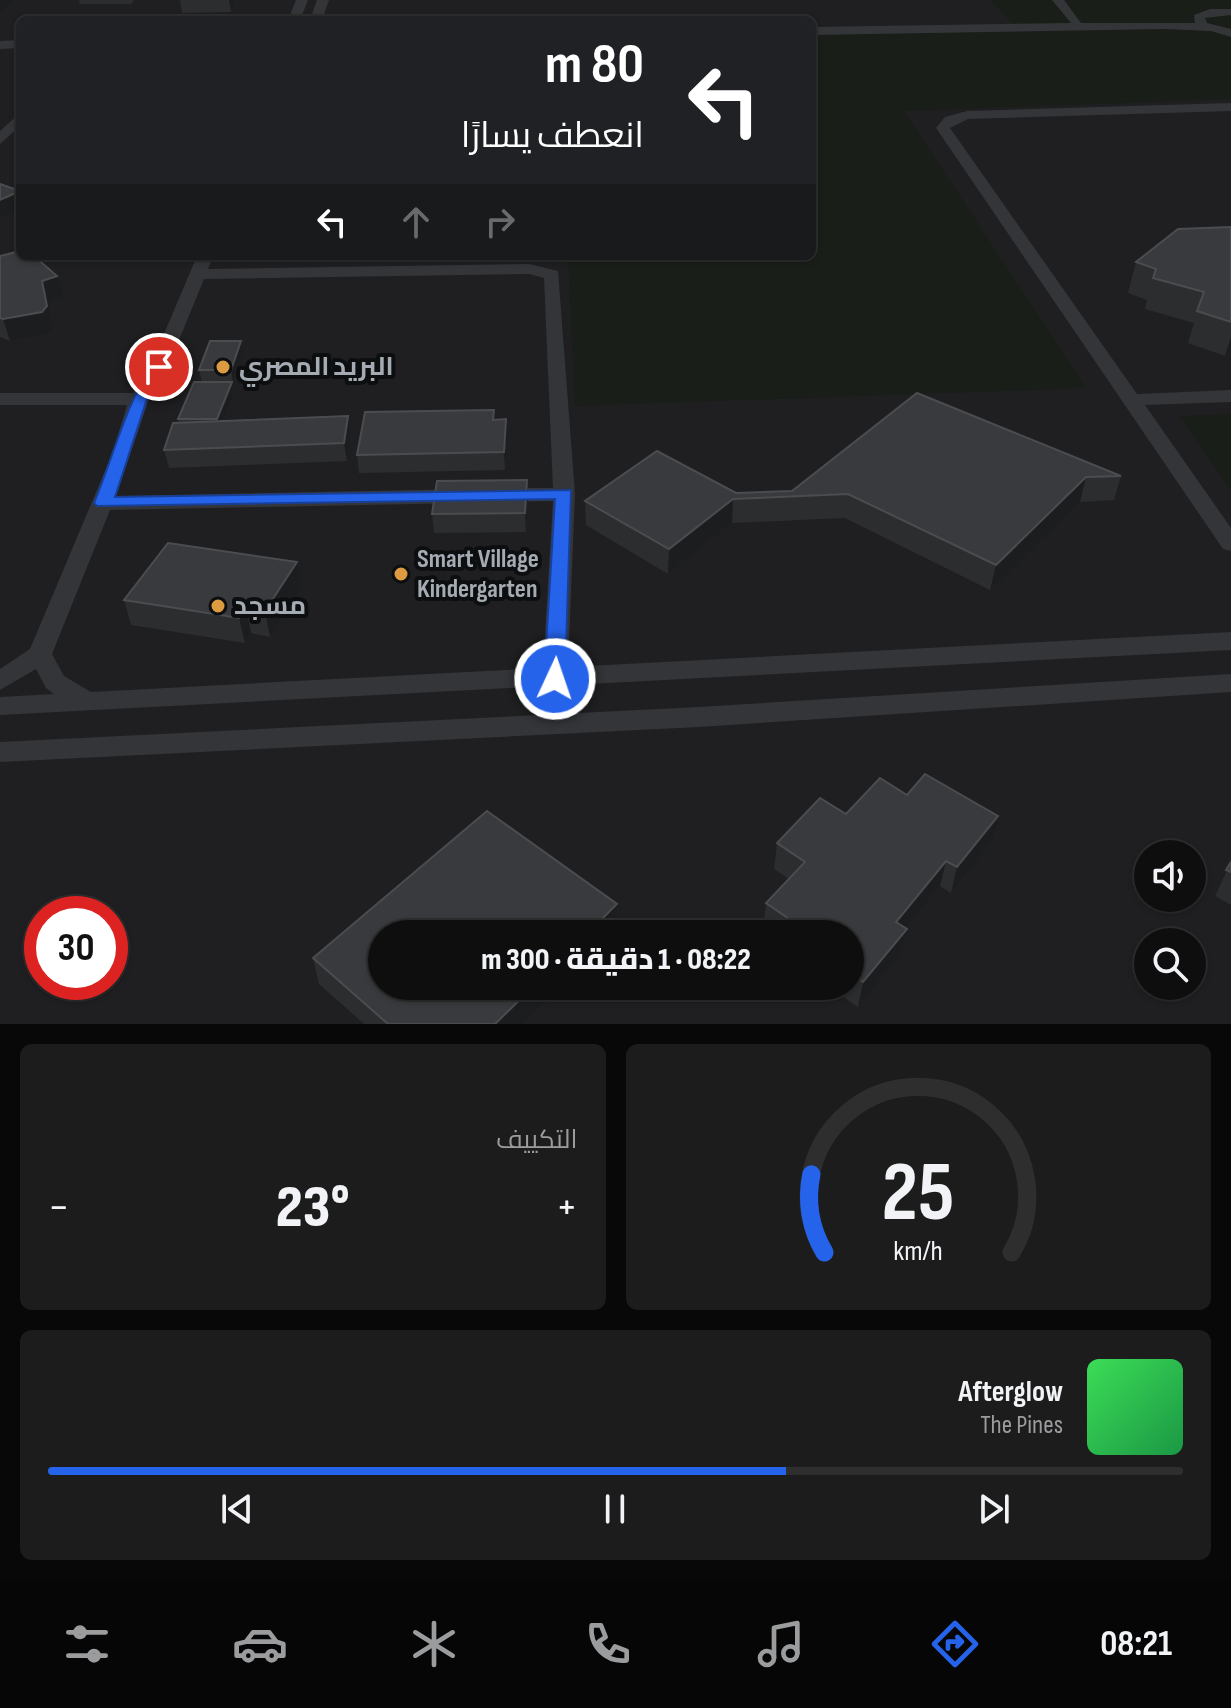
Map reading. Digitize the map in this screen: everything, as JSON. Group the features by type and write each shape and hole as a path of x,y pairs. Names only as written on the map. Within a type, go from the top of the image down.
{"street":[{"path":"1058,0 1076,21"},
{"path":"816,28 1076,21 1231,12"},
{"path":"1202,15 1198,21 1210,28"},
{"path":"816,28 1165,25 1210,28 1231,33"},
{"path":"1231,107 967,115 945,124 944,133 1231,544"},
{"path":"0,140 16,122"},
{"path":"0,681 40,654 123,452 139,399 159,367 201,265 349,270 546,271 554,279 564,494 555,679"},
{"path":"1131,400 1231,396"},
{"path":"0,399 139,399"},
{"path":"103,503 564,494"},
{"path":"0,706 1231,641"},
{"path":"40,654 55,682 88,701"},
{"path":"0,752 699,717 1231,683"}],"shaded area":[{"path":"0,0 1231,0 1231,1024 0,1024"},
{"path":"990,0 1231,0 1231,99 904,111 1086,388 575,406 568,260 816,260 816,35 1018,29"},
{"path":"1231,414 1231,491 1179,416"}],"building":[{"path":"0,184 16,190 16,193 0,200"},
{"path":"1231,227 1231,322 1197,311 1204,292 1153,278 1156,269 1136,262 1178,229"},
{"path":"16,252 16,260 39,260 57,276 42,281 47,306 42,312 0,318 0,256"},
{"path":"210,341 241,341 231,370 199,370"},
{"path":"194,382 232,382 217,419 178,419"},
{"path":"917,393 1121,476 1086,477 996,565 848,494 733,499 669,549 585,501 657,451 736,493 792,491"},
{"path":"494,410 493,420 506,419 504,452 357,455 365,412"},
{"path":"348,416 344,443 164,450 173,423"},
{"path":"527,480 525,513 432,514 437,481"},
{"path":"168,543 297,562 265,611 246,608 239,618 124,600"},
{"path":"925,774 998,816 957,867 946,861 896,922 907,929 864,981 864,920 791,920 766,903 805,862 777,843 820,798 846,814 880,778 907,795"},
{"path":"487,811 617,904 601,920 368,920 368,1000 520,1000 495,1024 388,1024 313,958"}],"place":[{"name":"البريد المصري","path":"223,367"},
{"name":"Smart Village Kindergarten","path":"401,574"},
{"name":"مسجد","path":"218,606"}],"route":[{"path":"159,367 139,399 103,503 564,494 555,679"}]}
